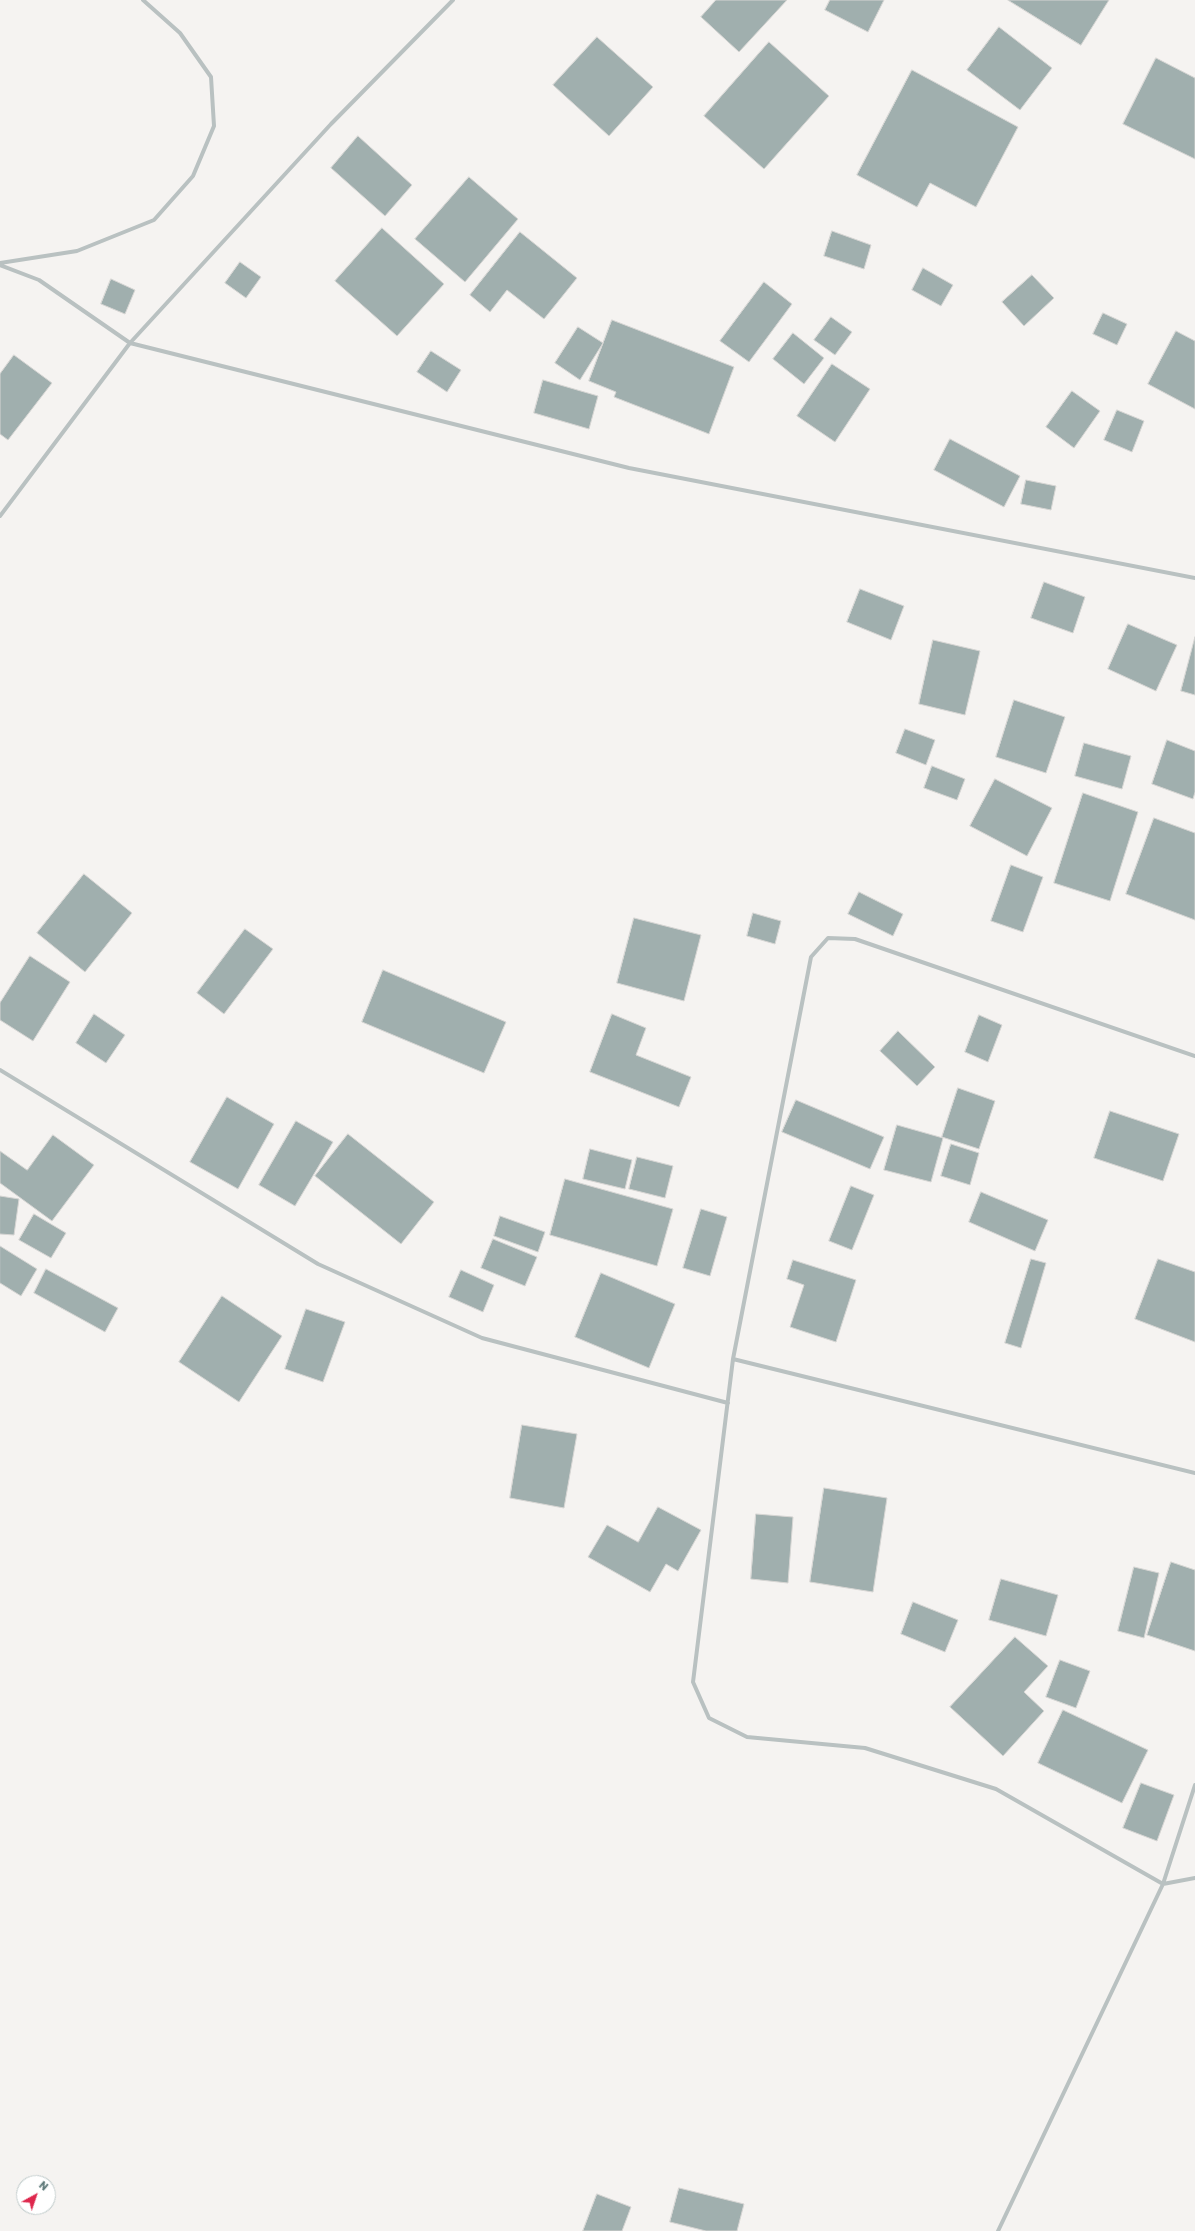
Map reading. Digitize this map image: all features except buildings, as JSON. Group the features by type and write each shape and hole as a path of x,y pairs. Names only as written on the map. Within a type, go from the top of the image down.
{"street":[{"path":"0,264 78,251 154,220 193,176 214,126 211,77 180,33 143,0"},
{"path":"0,516 130,343 332,124 453,0"},
{"path":"0,264 39,280 130,343 630,468 1195,578"},
{"path":"1195,1056 854,939 828,938 811,957 733,1358 693,1682 709,1718 747,1737 865,1748 996,1789 1163,1884 1195,1878"},
{"path":"0,1070 318,1264 482,1338 728,1403"},
{"path":"733,1358 1195,1473"},
{"path":"998,2231 1163,1884 1195,1785"}]}
